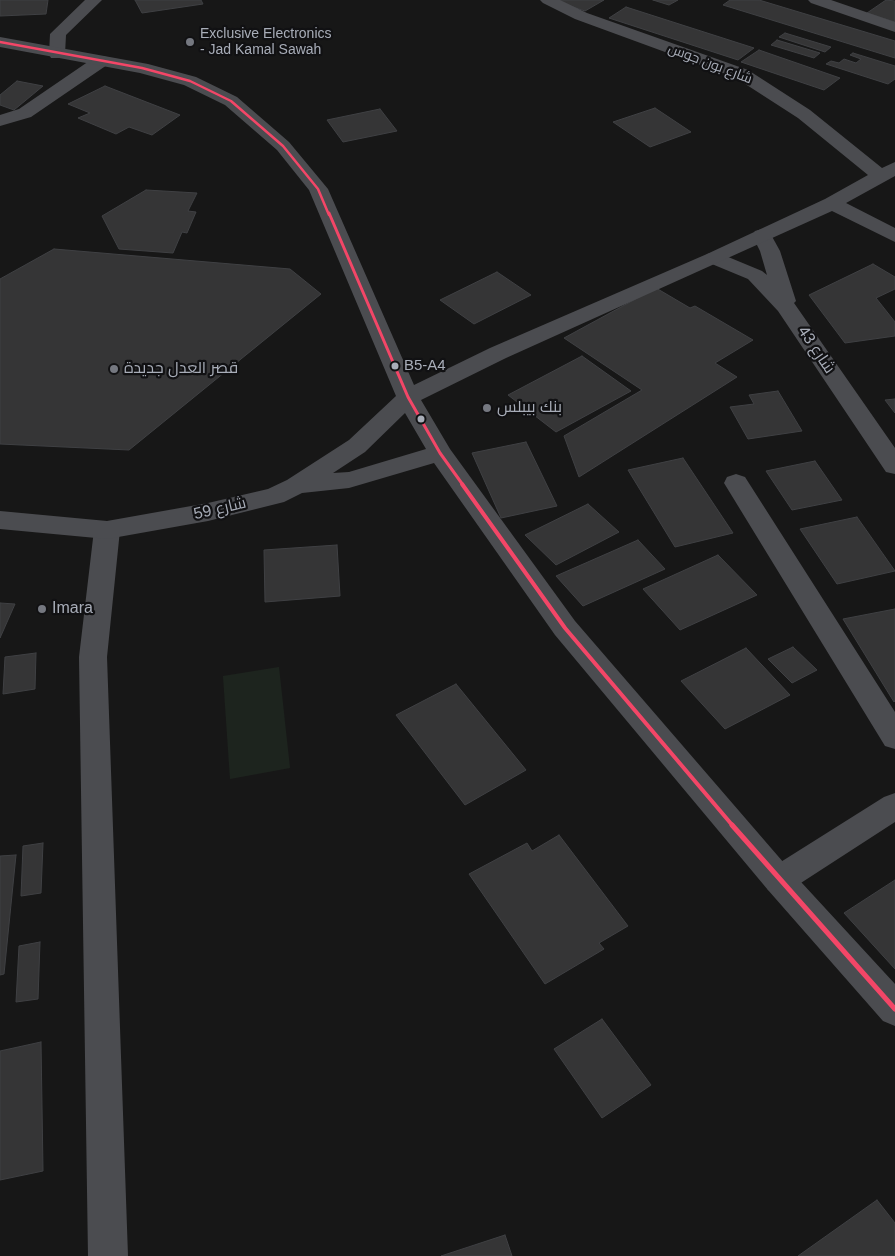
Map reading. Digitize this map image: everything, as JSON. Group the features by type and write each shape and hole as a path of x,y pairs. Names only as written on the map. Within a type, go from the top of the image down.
{"street":[{"path":"57,54 58,34 94,0"},
{"name":"شارع بون جوس","path":"548,0 581,16 742,74 763,86 888,172"},
{"path":"816,0 895,27"},
{"path":"0,42 166,74 213,91 231,101 283,146 318,189 408,397 440,453 565,628 779,880 895,1009"},
{"path":"0,121 25,113 102,61"},
{"name":"شارع 59","path":"0,520 108,530 208,512 275,496 296,486 357,446 408,397 498,353 714,258 832,203 888,172"},
{"path":"832,203 895,236"},
{"path":"762,235 770,251 786,307"},
{"name":"شارع 43","path":"714,258 755,275 786,307 895,466"},
{"path":"296,486 349,480 440,453"},
{"path":"736,483 895,737"},
{"path":"108,530 93,657 108,1256"},
{"path":"779,880 895,806"}],"shaded area":[{"path":"279,667 290,768 230,779 223,676"}],"building":[{"path":"0,0 48,0 46,14 0,16"},
{"path":"135,0 201,0 203,4 142,13"},
{"path":"552,0 604,0 585,11"},
{"path":"653,0 678,0 669,5"},
{"path":"730,0 759,0 895,41 895,58 723,5"},
{"path":"886,0 895,1 895,22 867,13"},
{"path":"626,7 754,48 738,60 609,18"},
{"path":"785,33 831,47 825,52 779,37"},
{"path":"777,40 820,53 814,58 771,45"},
{"path":"759,50 840,78 824,90 741,62"},
{"path":"853,53 895,66 895,79 888,84 826,64 831,61 839,63 844,59 856,63 861,59 850,55"},
{"path":"17,81 43,86 14,110 0,105 0,95"},
{"path":"105,86 180,115 152,135 129,127 116,134 78,118 90,113 68,104"},
{"path":"655,108 691,132 650,147 613,122"},
{"path":"380,109 397,131 343,142 327,120"},
{"path":"146,190 197,193 188,211 196,212 187,233 182,232 173,253 119,249 102,216"},
{"name":"قصر العدل جديدة","path":"54,249 290,269 321,294 129,450 0,444 0,279"},
{"path":"873,264 895,277 895,289 876,298 895,322 895,336 845,343 809,295"},
{"path":"497,272 531,295 474,324 440,300"},
{"path":"656,288 690,308 695,306 753,340 715,363 737,377 579,477 564,436 642,390 564,338"},
{"path":"582,356 631,391 556,432 508,395"},
{"path":"778,391 802,431 748,439 730,407 754,404 749,395"},
{"path":"895,399 895,413 885,400"},
{"path":"526,442 557,506 501,518 472,453"},
{"path":"683,458 733,533 675,547 628,470"},
{"path":"815,461 842,500 792,510 766,471"},
{"path":"588,504 619,532 556,565 525,535"},
{"path":"857,517 895,571 837,584 800,529"},
{"path":"638,540 665,569 583,606 556,576"},
{"path":"337,545 340,596 265,602 264,550"},
{"path":"718,555 757,595 680,630 643,589"},
{"path":"0,603 15,604 0,638"},
{"path":"895,609 895,701 894,702 843,619"},
{"path":"793,647 817,670 792,683 768,659"},
{"path":"746,648 790,695 725,729 681,681"},
{"path":"36,653 35,689 3,694 5,657"},
{"path":"456,684 526,770 465,805 396,715"},
{"path":"559,835 628,926 599,943 604,949 545,984 469,874 527,843 532,851"},
{"path":"43,843 41,893 21,896 23,846"},
{"path":"16,855 4,974 0,975 0,856"},
{"path":"895,880 895,969 844,913"},
{"path":"40,942 38,999 16,1002 19,946"},
{"path":"602,1019 651,1085 602,1118 554,1049"},
{"path":"41,1042 43,1171 0,1180 0,1051"},
{"path":"877,1200 895,1223 895,1256 798,1256"},
{"path":"505,1235 512,1256 441,1256"}],"transit line":[{"path":"0,42 142,68 190,81 231,101 283,146 318,189 408,397 440,453 565,628 779,880 895,1009"}],"place":[{"name":"Exclusive Electronics - Jad Kamal Sawah","path":"190,42"},
{"name":"B5-A4","path":"395,366"},
{"name":"قصر العدل جديدة","path":"114,369"},
{"name":"بنك بيبلس","path":"487,408"},
{"name":"Imara","path":"42,609"}]}
